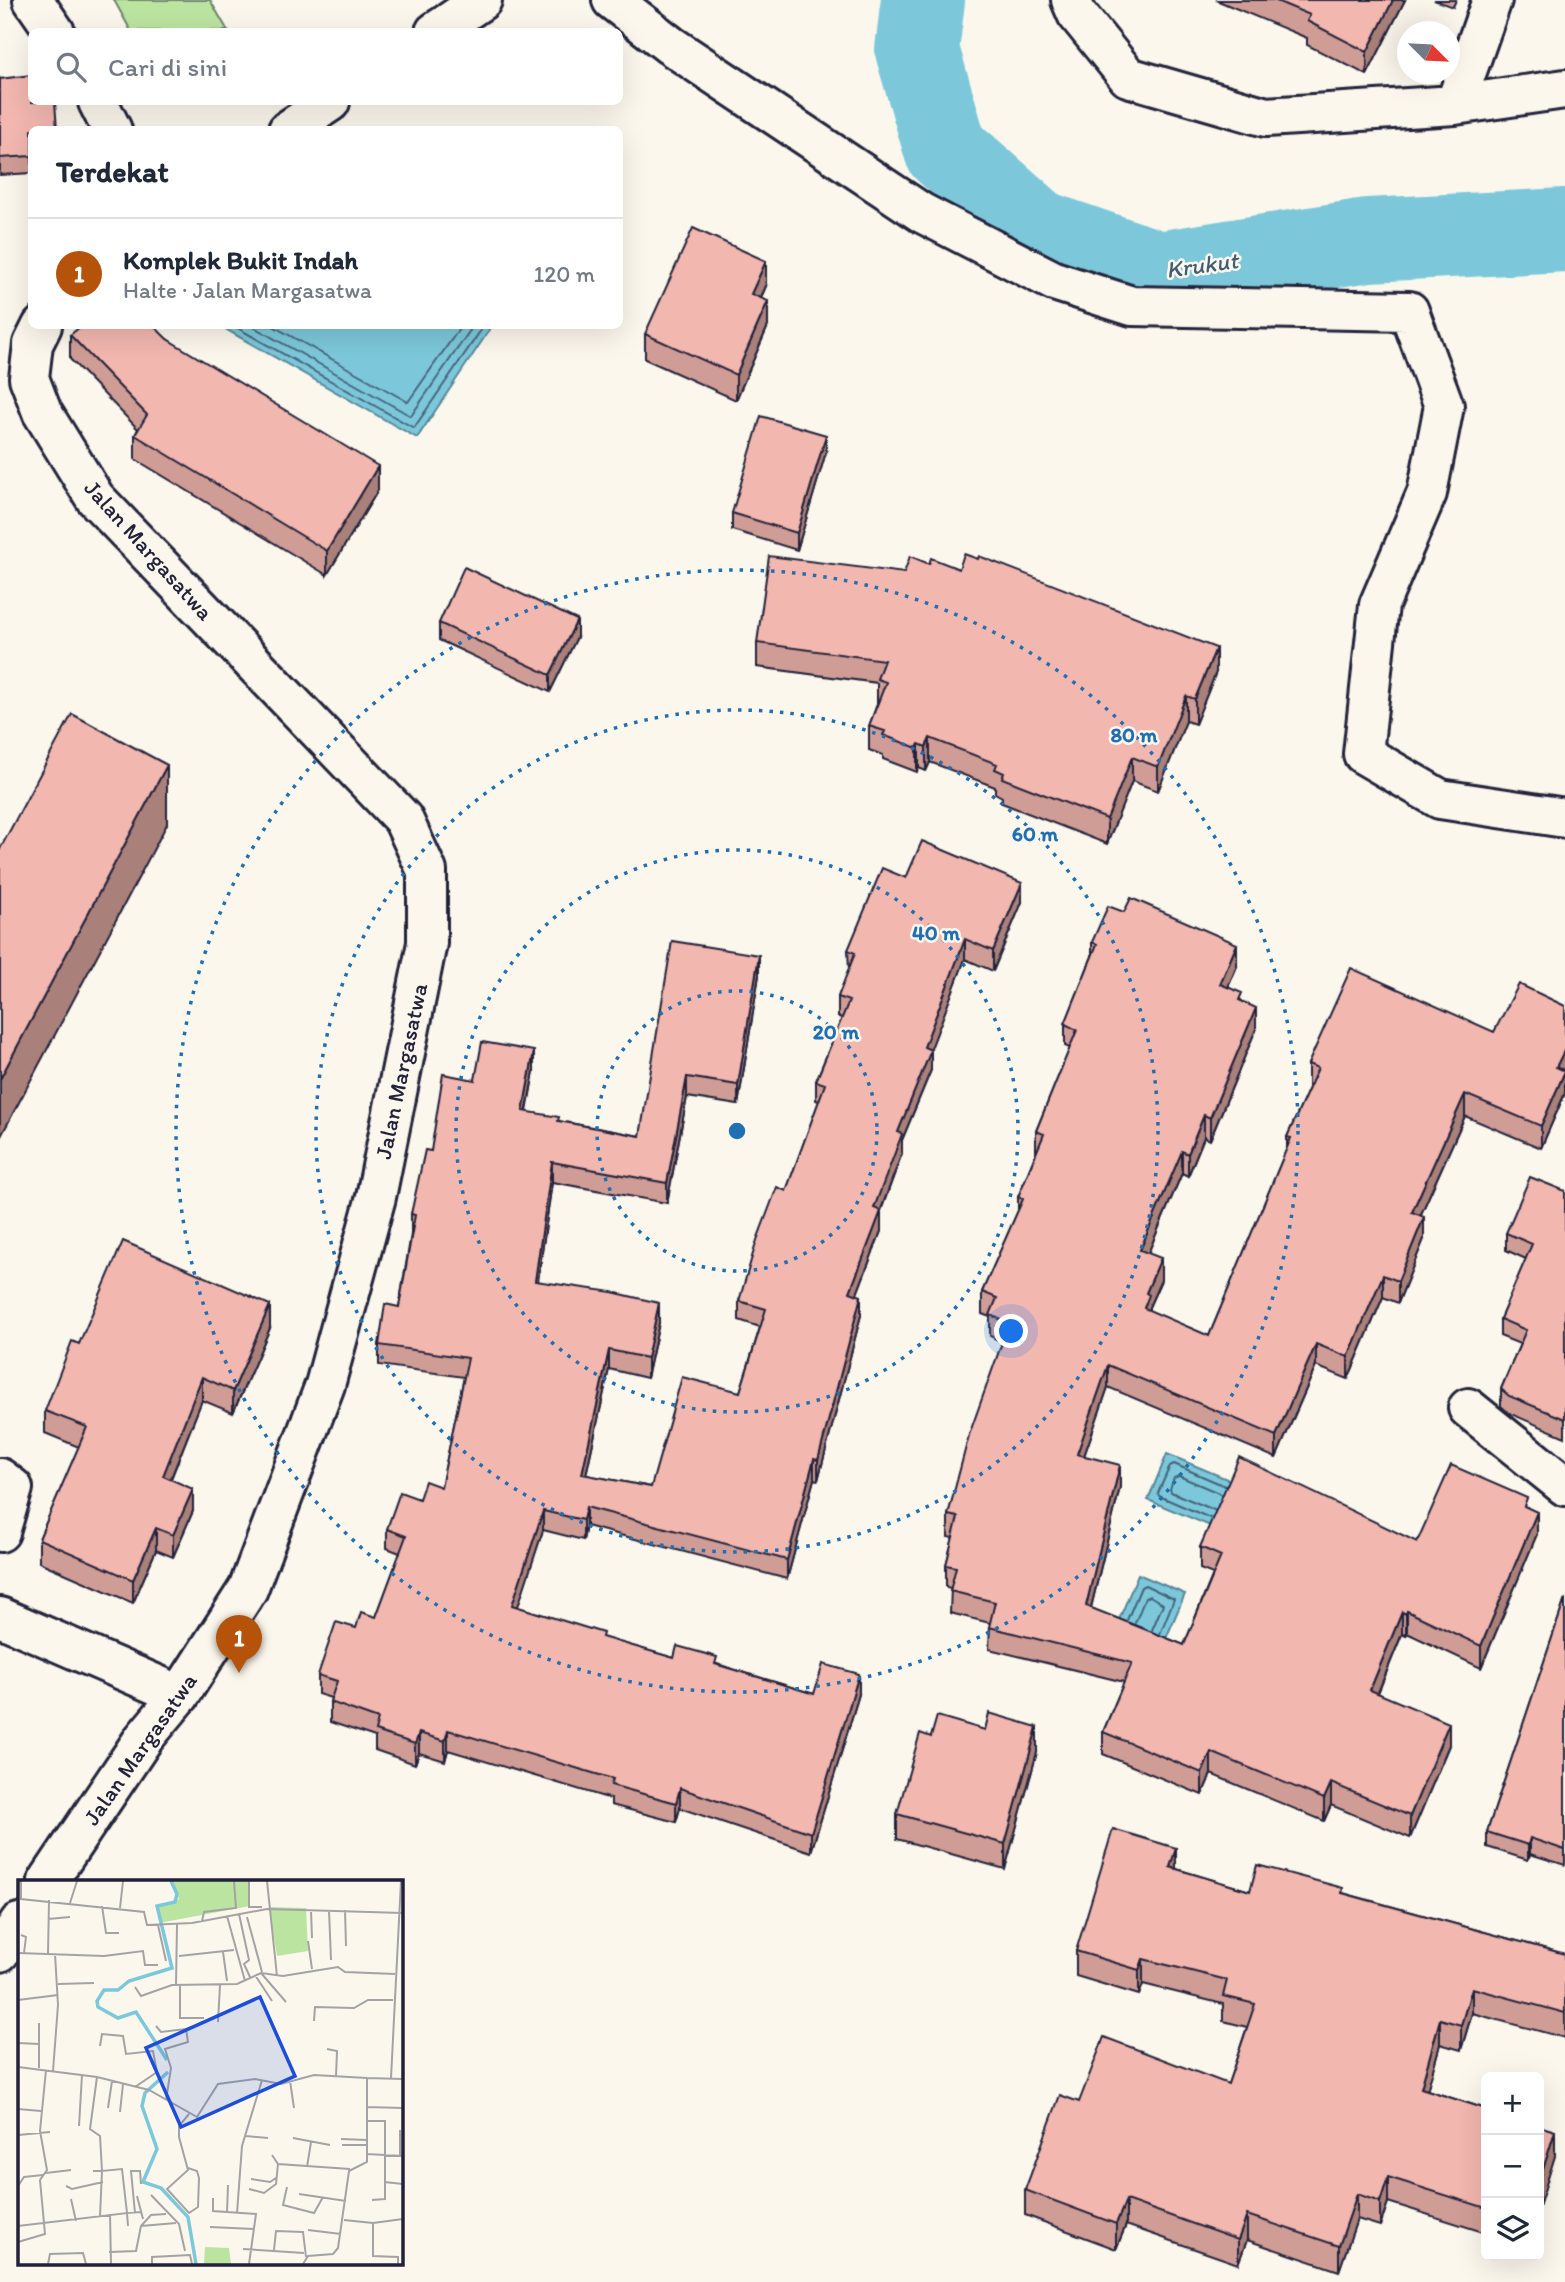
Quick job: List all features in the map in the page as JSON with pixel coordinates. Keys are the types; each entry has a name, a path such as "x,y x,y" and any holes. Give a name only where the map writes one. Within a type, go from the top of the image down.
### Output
{"street":[{"path":"33,0 52,28"},
{"path":"441,28 482,0"},
{"path":"612,0 670,45 922,213 1054,281 1132,306 1409,311 1444,406 1427,493 1379,605 1363,754 1440,799 1565,818"},
{"path":"1071,0 1077,14 1128,77 1266,117 1455,105 1565,89"},
{"path":"1455,105 1492,0"},
{"path":"100,105 110,126"},
{"path":"294,126 326,105"},
{"name":"Jalan Margasatwa","path":"40,329 33,344 30,378 43,412 95,498 403,820 427,871 425,957 376,1197 325,1385 248,1590 180,1695 144,1738 49,1880"},
{"path":"1468,1408 1565,1486"},
{"path":"0,1478 13,1488 0,1532"},
{"path":"0,1617 180,1695"},
{"path":"0,1952 18,1925"}],"green space":[{"path":"114,0 210,0 226,28 129,28"}],"water":[{"path":"225,329 490,329 417,438"},
{"path":"1167,1454 1251,1489 1232,1535 1148,1500"},
{"path":"1138,1574 1185,1594 1144,1690 1098,1670"}],"building":[{"path":"1274,0 1393,0 1367,52 1307,21 1310,15"},
{"path":"28,76 28,105 55,105 57,126 28,126 28,156 0,158 0,79"},
{"path":"693,228 766,261 751,294 768,301 736,375 645,334"},
{"path":"77,329 157,329 167,339 378,466 327,551 135,435 147,415 70,335"},
{"path":"761,416 826,435 797,533 732,513"},
{"path":"964,554 978,559 979,556 1216,648 1195,699 1186,696 1158,767 1132,757 1107,819 1002,778 1004,773 995,769 997,764 930,738 926,747 919,744 917,748 883,735 885,731 869,726 886,682 877,679 884,660 757,643 769,556 904,573 910,556 929,564 931,558 959,569"},
{"path":"464,567 577,620 550,675 439,623"},
{"path":"72,714 167,765 0,1079 0,849"},
{"path":"922,841 1022,883 993,951 965,939 924,1047 931,1050 898,1132 902,1134 874,1208 881,1211 850,1292 861,1296 818,1460 814,1459 787,1560 586,1507 583,1520 543,1511 512,1605 603,1633 602,1637 674,1658 677,1646 717,1657 715,1664 814,1694 823,1664 859,1674 811,1833 680,1788 676,1803 611,1785 613,1779 448,1730 445,1741 419,1733 415,1744 375,1731 378,1719 330,1702 337,1681 318,1675 336,1622 356,1628 361,1612 376,1617 406,1536 387,1529 400,1492 419,1499 425,1481 441,1487 468,1358 379,1345 385,1304 399,1307 415,1215 411,1214 425,1150 431,1151 443,1074 475,1080 482,1042 534,1051 523,1111 559,1117 558,1121 640,1136 672,941 759,955 738,1085 687,1077 667,1183 552,1162 535,1281 612,1292 659,1303 647,1358 609,1350 582,1474 651,1487 682,1377 740,1392 766,1309 739,1301 757,1240 777,1187 786,1191 825,1084 816,1081 849,1001 838,997 855,953 848,950 882,868 906,878"},
{"path":"1131,898 1237,944 1220,984 1242,993 1239,1000 1256,1008 1210,1118 1204,1115 1188,1154 1182,1151 1140,1250 1161,1258 1146,1293 1149,1295 1144,1308 1209,1336 1291,1138 1287,1137 1318,1068 1308,1064 1351,968 1494,1032 1519,984 1565,1006 1565,1049 1556,1067 1565,1071 1541,1126 1465,1094 1412,1212 1424,1217 1398,1281 1383,1275 1348,1357 1316,1344 1276,1436 1108,1365 1077,1454 1120,1465 1086,1606 1184,1645 1221,1556 1200,1547 1239,1457 1417,1542 1451,1465 1527,1498 1524,1506 1537,1512 1481,1646 1407,1611 1406,1614 1402,1612 1370,1690 1449,1723 1410,1816 1331,1783 1324,1799 1211,1752 1202,1773 1103,1732 1132,1663 989,1627 995,1602 950,1591 956,1567 946,1565 958,1517 948,1515 969,1435 1009,1323 990,1315 997,1298 982,1292 1023,1199 1018,1197 1044,1134 1036,1131 1077,1030 1065,1024 1097,944 1092,942 1108,906 1124,912"},
{"path":"1530,1177 1565,1191 1565,1419 1509,1396 1501,1389 1526,1330 1500,1319 1532,1244 1506,1233"},
{"path":"123,1241 270,1305 233,1391 202,1377 163,1476 193,1489 173,1535 156,1528 133,1580 39,1539 87,1427 45,1411 72,1341 79,1344"},
{"path":"1565,1599 1565,1850 1530,1838 1528,1845 1487,1832"},
{"path":"989,1713 1037,1727 1005,1844 897,1814 920,1733 931,1737 937,1716 985,1730"},
{"path":"1113,1829 1176,1848 1170,1867 1250,1891 1257,1865 1343,1888 1342,1893 1565,1954 1565,2013 1472,1988 1461,2025 1440,2019 1421,2088 1481,2107 1481,2206 1388,2177 1380,2202 1357,2194 1339,2246 1247,2215 1238,2240 1126,2200 1116,2224 1025,2190 1060,2095 1079,2102 1104,2037 1228,2084 1255,2004 1223,1996 1227,1980 1143,1959 1139,1970 1076,1951"},
{"path":"1544,2128 1555,2131 1544,2166"}],"waterway":[{"name":"Krukut","path":"923,0 917,50 946,150 1039,232 1159,273 1368,240 1565,230"}],"place":[{"name":"Komplek Bukit Indah","path":"239,1673"}]}
